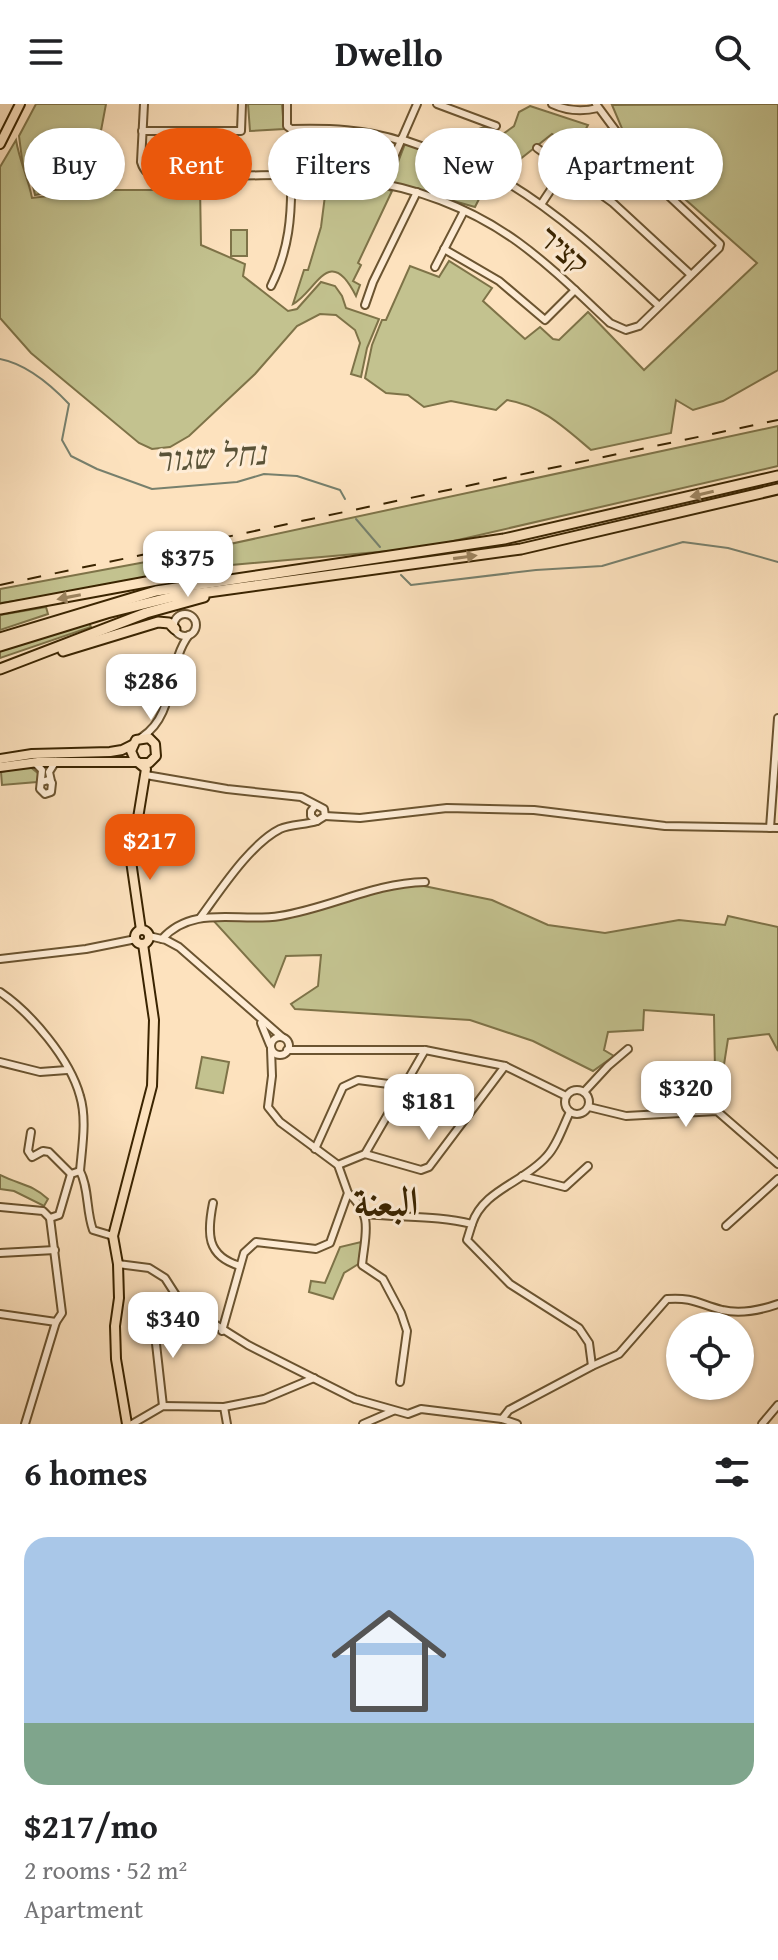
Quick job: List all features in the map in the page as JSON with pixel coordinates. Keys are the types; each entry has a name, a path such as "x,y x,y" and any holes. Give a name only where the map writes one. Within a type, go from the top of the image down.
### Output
{"highway":[{"path":"0,638 156,591 504,539 778,476"},
{"path":"0,646 131,606 248,585 521,549 778,489"},
{"path":"0,609 179,577 226,580"},
{"path":"0,669 146,613 248,585"},
{"path":"40,655 80,647 158,622 169,623 176,631"}],"main road":[{"path":"0,144 20,104"},
{"path":"0,759 32,754 110,752 132,745 142,737 149,738 157,752 148,776 131,861 154,1020 152,1086 113,1236 118,1264 116,1359 130,1424"},
{"path":"132,745 131,754 146,769 148,776"},
{"path":"0,767 56,761 139,763 154,760"}],"street":[{"path":"142,128 144,104"},
{"path":"241,128 242,104"},
{"path":"287,104 287,126 291,129 325,128 362,132 415,145"},
{"path":"399,145 417,104"},
{"path":"437,104 496,126"},
{"path":"552,104 588,111 597,106"},
{"path":"572,110 585,104"},
{"name":"קציר","path":"437,200 464,211 516,241 610,323 622,330 639,326 720,244 653,181 597,106"},
{"path":"522,191 542,203 594,246 658,305"},
{"path":"365,305 415,196"},
{"path":"271,286 290,233 291,200"},
{"path":"609,200 690,274"},
{"path":"435,267 464,211"},
{"path":"444,249 499,281 545,320 575,290"},
{"path":"274,278 283,282"},
{"path":"360,288 370,292"},
{"path":"155,744 157,723 167,700 178,655 196,625 194,618 188,614 176,618 178,655"},
{"path":"176,631 189,635"},
{"path":"200,918 265,840 282,828 317,821 325,816 347,819 424,809 534,810 665,826 774,828 778,718"},
{"path":"142,737 157,723"},
{"path":"34,762 42,770 40,789 47,794 53,790 50,769 56,761"},
{"path":"148,776 301,797 322,807 325,816"},
{"path":"42,782 51,781"},
{"path":"315,806 310,814 317,821"},
{"path":"162,939 169,932 200,918 282,916 386,885 425,882"},
{"path":"0,959 86,949 142,937 162,939 179,947 284,1038 322,1051"},
{"path":"0,992 46,1034 80,1095 83,1121 80,1171 84,1178 88,1216 93,1230 113,1236"},
{"path":"259,1019 277,1054 425,1050 505,1066 566,1096"},
{"path":"284,1038 274,1039 271,1047 272,1076 268,1107 280,1122 338,1165 348,1193 359,1202 366,1214 362,1265 383,1279 407,1331 400,1382"},
{"path":"272,1076 286,1052 284,1038"},
{"path":"584,1092 628,1049"},
{"path":"338,1165 365,1154 425,1050"},
{"path":"0,1074 2,1062 40,1072 67,1070"},
{"path":"365,1154 421,1170 429,1167 505,1066"},
{"path":"315,1149 340,1093 350,1082 358,1080 404,1086"},
{"path":"576,1089 584,1092 589,1098 589,1107 581,1114 570,1112 565,1103 566,1096 576,1089"},
{"path":"589,1107 626,1116 717,1111 778,1164"},
{"path":"570,1112 547,1157 490,1197 476,1212 467,1240 510,1284 579,1328 589,1343 592,1366"},
{"path":"31,1132 28,1151 32,1157 43,1151 49,1152 71,1174"},
{"path":"522,1176 565,1187 588,1166"},
{"path":"71,1174 80,1171"},
{"path":"50,1218 59,1215 71,1174"},
{"path":"726,1226 778,1179"},
{"path":"222,1331 244,1253 256,1242 316,1249 330,1243 348,1193"},
{"path":"213,1203 209,1234 212,1244 225,1260 240,1266"},
{"path":"0,1207 43,1211 50,1218 63,1304 25,1424"},
{"path":"366,1214 399,1218 445,1217 472,1224"},
{"path":"0,1253 55,1250"},
{"path":"118,1264 149,1268 165,1278 181,1303 222,1331 355,1399 408,1414 421,1409 502,1419 517,1424"},
{"path":"502,1419 509,1410 619,1354 667,1299 687,1298 725,1311 761,1310 778,1304"},
{"path":"0,1314 56,1322"},
{"path":"153,1317 163,1406"},
{"path":"130,1424 163,1406 224,1407 264,1399 315,1378"},
{"path":"762,1424 778,1405"},
{"path":"224,1407 227,1424"},
{"path":"363,1424 394,1410"},
{"path":"408,1414 410,1424"}],"shaded area":[{"path":"36,104 106,104 102,128 24,128 24,168 19,136"},
{"path":"248,104 282,104 284,128 252,131"},
{"path":"778,104 778,370 723,401 693,410 676,400 671,433 591,450 552,419 519,403 507,400 496,410 451,401 424,407 408,395 386,393 365,378 372,345 382,320 386,320 410,266 439,277 449,261 492,288 483,301 525,339 540,327 553,339 559,340 588,312 644,370 757,263 686,200 723,200 723,128 622,128 612,105"},
{"path":"530,106 588,125 586,128 538,128 538,145 522,158 522,128 511,128 519,112"},
{"path":"16,140 24,170 24,200 125,200 125,190 141,190 141,200 200,200 201,245 245,264 243,276 288,311 297,309 321,282 335,286 346,308 379,319 367,348 361,377 351,374 360,343 355,330 336,315 320,314 297,326 255,374 189,436 170,447 152,449 139,443 31,353 0,318 0,167"},
{"path":"405,144 415,147 415,190 399,186 399,160"},
{"path":"324,200 388,200 358,263 361,265 353,281 360,285 356,296 346,280 338,273 330,272 293,304 304,270 308,270 321,227"},
{"path":"450,200 478,200 475,207"},
{"path":"231,230 247,230 247,256 231,256"},
{"path":"778,426 778,466 423,548 209,567 73,593 0,603 0,589 151,561"},
{"path":"46,607 48,614 0,630 0,615"},
{"path":"88,621 91,627 0,658 0,650"},
{"path":"29,766 39,774 37,782 2,785 1,772"},
{"path":"419,885 492,900 548,925 605,933 679,920 725,925 728,916 778,927 778,1051 769,1034 728,1039 723,1071 715,1071 714,1015 644,1010 643,1030 608,1032 604,1050 614,1056 593,1071 533,1041 470,1020 295,1009 291,1004 318,986 321,955 286,956 274,987 211,918 289,914 387,887"},
{"path":"202,1057 229,1062 223,1093 196,1088"},
{"path":"0,1175 42,1194 48,1199 44,1206 14,1191 0,1189"},
{"path":"361,1242 360,1263 344,1273 333,1299 309,1292 311,1281 325,1283 340,1247"}],"waterway":[{"name":"נחל שגור","path":"0,359 38,376 69,404 62,440 71,456 97,469 152,489 237,482 264,474 297,476 340,490 345,499"},
{"name":"נחל שגור","path":"356,519 380,547"},
{"name":"נחל שגור","path":"401,575 411,585 536,570 602,566 683,542 728,548 778,562"}],"railway":[{"path":"0,585 778,420"}],"district":[{"name":"البعنة","path":"386,1201"}]}
